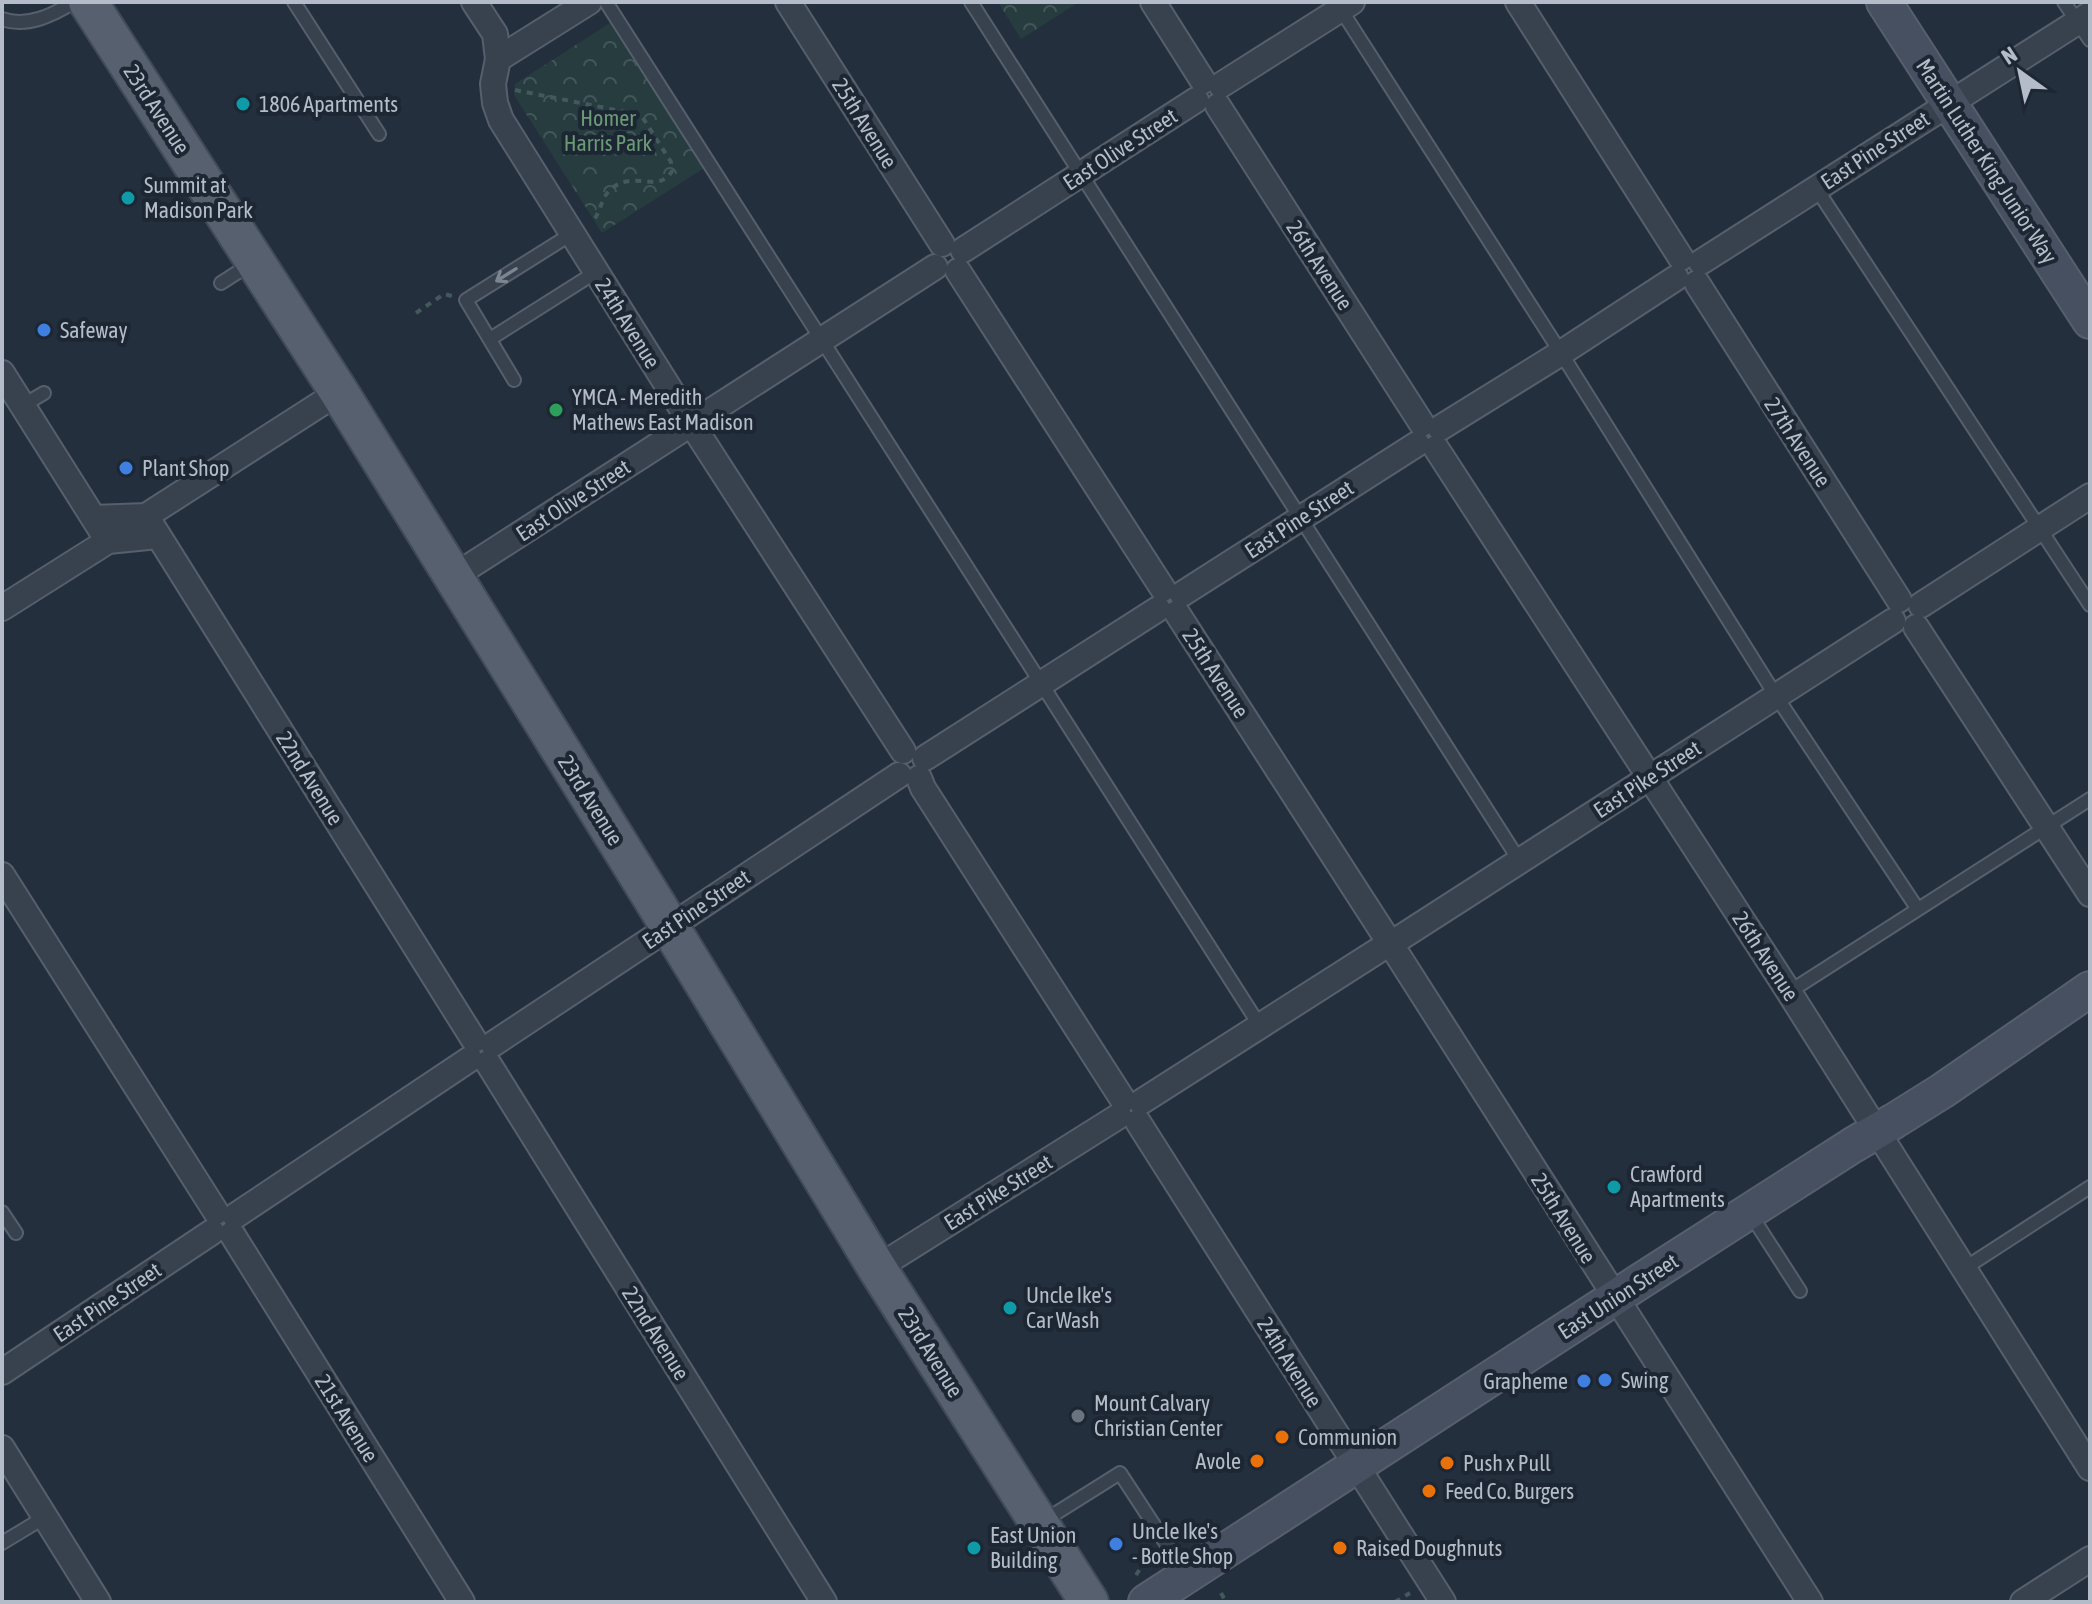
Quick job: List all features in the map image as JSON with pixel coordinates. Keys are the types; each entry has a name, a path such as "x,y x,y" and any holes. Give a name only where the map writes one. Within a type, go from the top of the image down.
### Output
{"main road":[{"name":"23rd Avenue","path":"88,2 339,392 877,1268 1089,1602"},
{"name":"Martin Luther King Junior Way","path":"1884,2 2090,321"},
{"name":"East Union Street","path":"1146,1602 1615,1298 1942,1091 2090,989"}],"street":[{"name":"24th Avenue","path":"474,2 495,34 498,59 493,84 501,120 581,228 596,272 1443,1602"},
{"path":"498,59 589,2"},
{"name":"25th Avenue","path":"788,2 1810,1602"},
{"name":"26th Avenue","path":"1153,2 1789,992 2090,1468"},
{"name":"27th Avenue","path":"1518,2 2090,894"},
{"name":"East Olive Street","path":"453,577 1343,4"},
{"name":"East Pine Street","path":"2,1372 912,766 2080,19"},
{"path":"2,373 108,541"},
{"path":"2,608 108,541 152,526 339,392"},
{"name":"East Pike Street","path":"877,1268 1130,1110 2090,496"},
{"path":"94,518 152,526"},
{"name":"22nd Avenue","path":"152,526 824,1602"},
{"name":"21st Avenue","path":"2,875 462,1602"},
{"path":"2,1448 98,1602"},
{"path":"2023,1602 2090,1559"}],"lane":[{"path":"2,19 28,21 55,15 74,2"},
{"path":"294,2 379,134"},
{"path":"606,2 1260,1026"},
{"path":"971,2 1519,860"},
{"path":"1343,4 1776,696 1917,908"},
{"path":"1816,188 2090,605"},
{"path":"514,380 466,300 581,228"},
{"path":"221,283 255,261"},
{"path":"490,339 596,272"},
{"path":"22,406 44,393"},
{"path":"1789,992 2090,799"},
{"path":"1965,1268 2090,1187"},
{"path":"2,1212 16,1233"},
{"path":"1749,1212 1800,1291"},
{"path":"1039,1524 1120,1473 1187,1576"},
{"path":"2,1543 45,1517"}],"path":[{"path":"515,90 641,115 671,162 672,171 660,182 631,180 612,188 603,197 596,220 581,228"},
{"path":"416,313 444,294 466,300"},
{"path":"1395,1602 1410,1592"},
{"path":"1221,1593 1226,1602"}],"green space":[{"path":"998,2 1079,2 1021,39"},
{"name":"Homer Harris Park","path":"610,23 704,168 602,233 514,95 515,84"}],"place":[{"name":"1806 Apartments","path":"243,104"},
{"name":"Summit at Madison Park","path":"128,198"},
{"name":"Safeway","path":"44,330"},
{"name":"YMCA - Meredith Mathews East Madison","path":"556,410"},
{"name":"Plant Shop","path":"126,468"},
{"name":"Crawford Apartments","path":"1614,1187"},
{"name":"Uncle Ike's Car Wash","path":"1010,1308"},
{"name":"Swing","path":"1605,1380"},
{"name":"Grapheme","path":"1584,1381"},
{"name":"Mount Calvary Christian Center","path":"1078,1416"},
{"name":"Communion","path":"1282,1437"},
{"name":"Avole","path":"1257,1461"},
{"name":"Push x Pull","path":"1447,1463"},
{"name":"Feed Co. Burgers","path":"1429,1491"},
{"name":"Uncle Ike's - Bottle Shop","path":"1116,1544"},
{"name":"East Union Building","path":"974,1548"},
{"name":"Raised Doughnuts","path":"1340,1548"}]}
